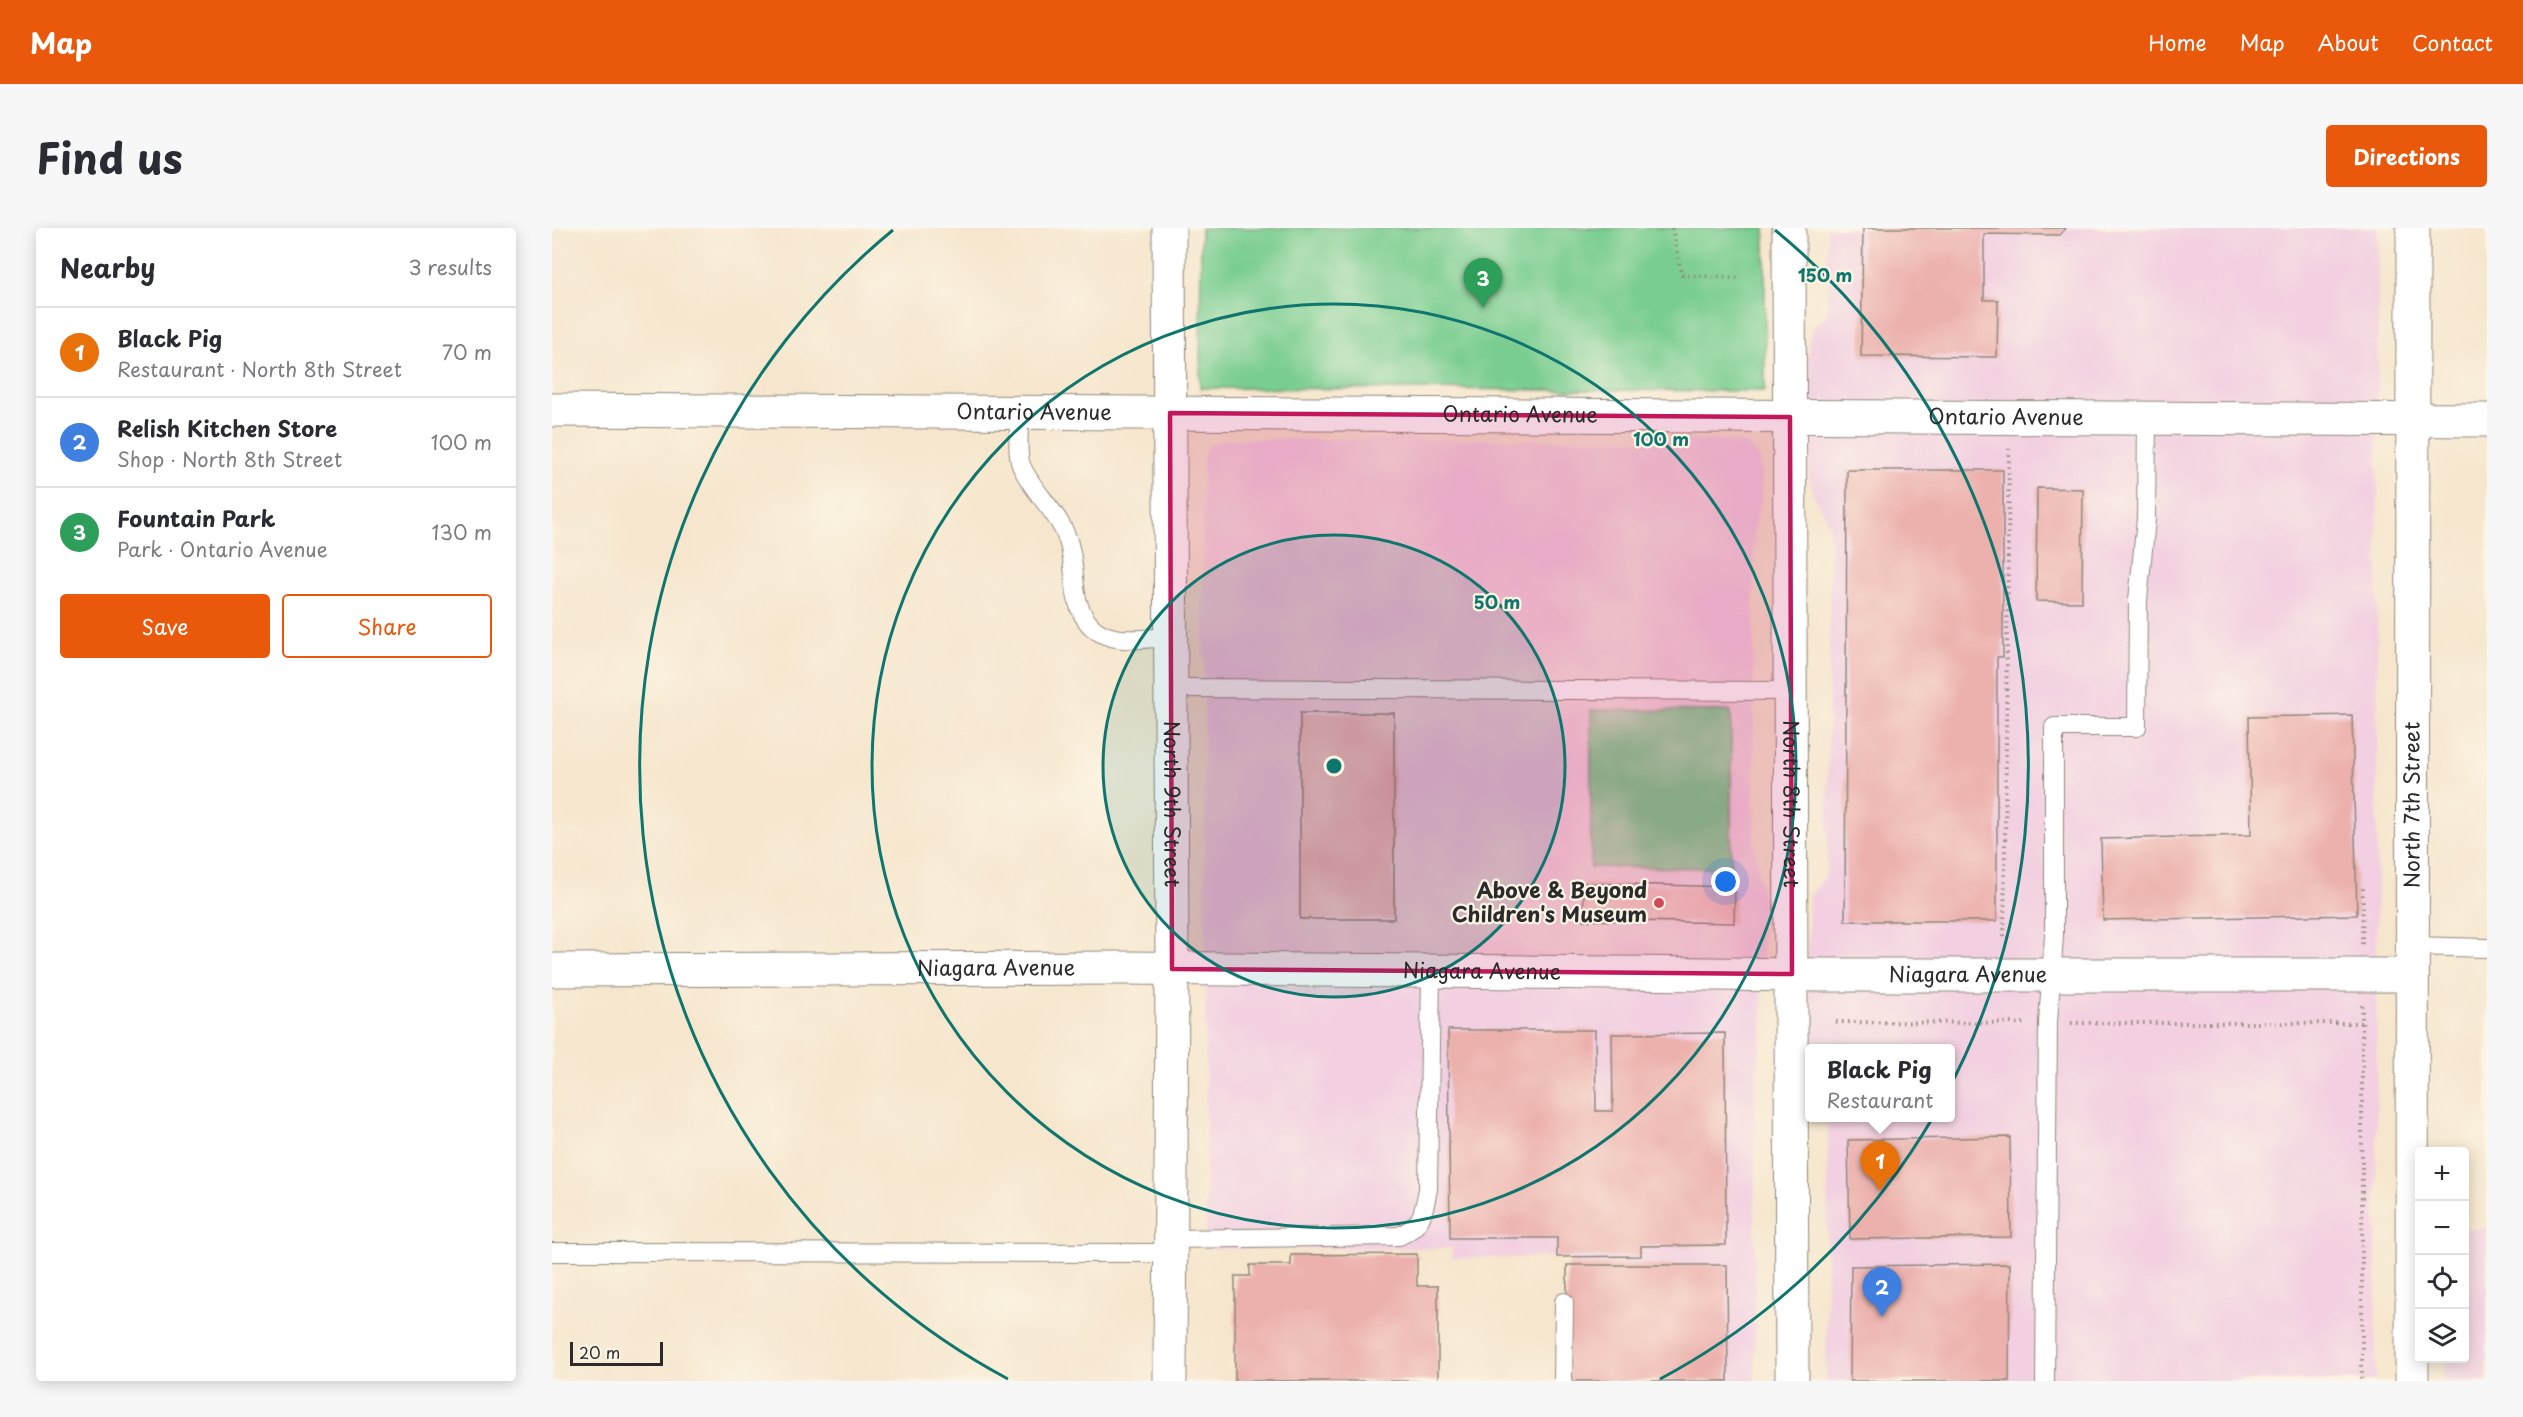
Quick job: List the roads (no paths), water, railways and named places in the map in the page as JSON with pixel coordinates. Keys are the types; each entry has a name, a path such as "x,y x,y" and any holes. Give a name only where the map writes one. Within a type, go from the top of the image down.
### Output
{"street":[{"name":"North 9th Street","path":"1169,228 1172,969 1170,1381"},
{"name":"North 8th Street","path":"1789,228 1792,1381"},
{"name":"North 7th Street","path":"2412,1381 2411,420 2413,228"},
{"name":"Ontario Avenue","path":"552,410 2487,420"},
{"name":"Niagara Avenue","path":"552,970 1172,969 1792,974 2362,975 2412,961"}],"lane":[{"path":"1020,414 1020,462 1045,500 1070,546 1078,606 1082,613 1091,626 1102,634 1123,640 1171,637"},
{"path":"2045,1381 2048,1023 2052,975 2054,727 2137,726 2138,600 2145,519 2147,418"},
{"path":"1171,688 1791,691"},
{"path":"2412,961 2487,948"},
{"path":"552,1252 1170,1246 1399,1236 1415,1229 1422,1216 1428,1189 1431,971"},
{"path":"1563,1302 1563,1381"}],"place":[{"name":"Fountain Park","path":"1483,308"},
{"name":"Above & Beyond Children's Museum","path":"1659,903"},
{"name":"Black Pig","path":"1880,1191"},
{"name":"Relish Kitchen Store","path":"1882,1317"}]}
